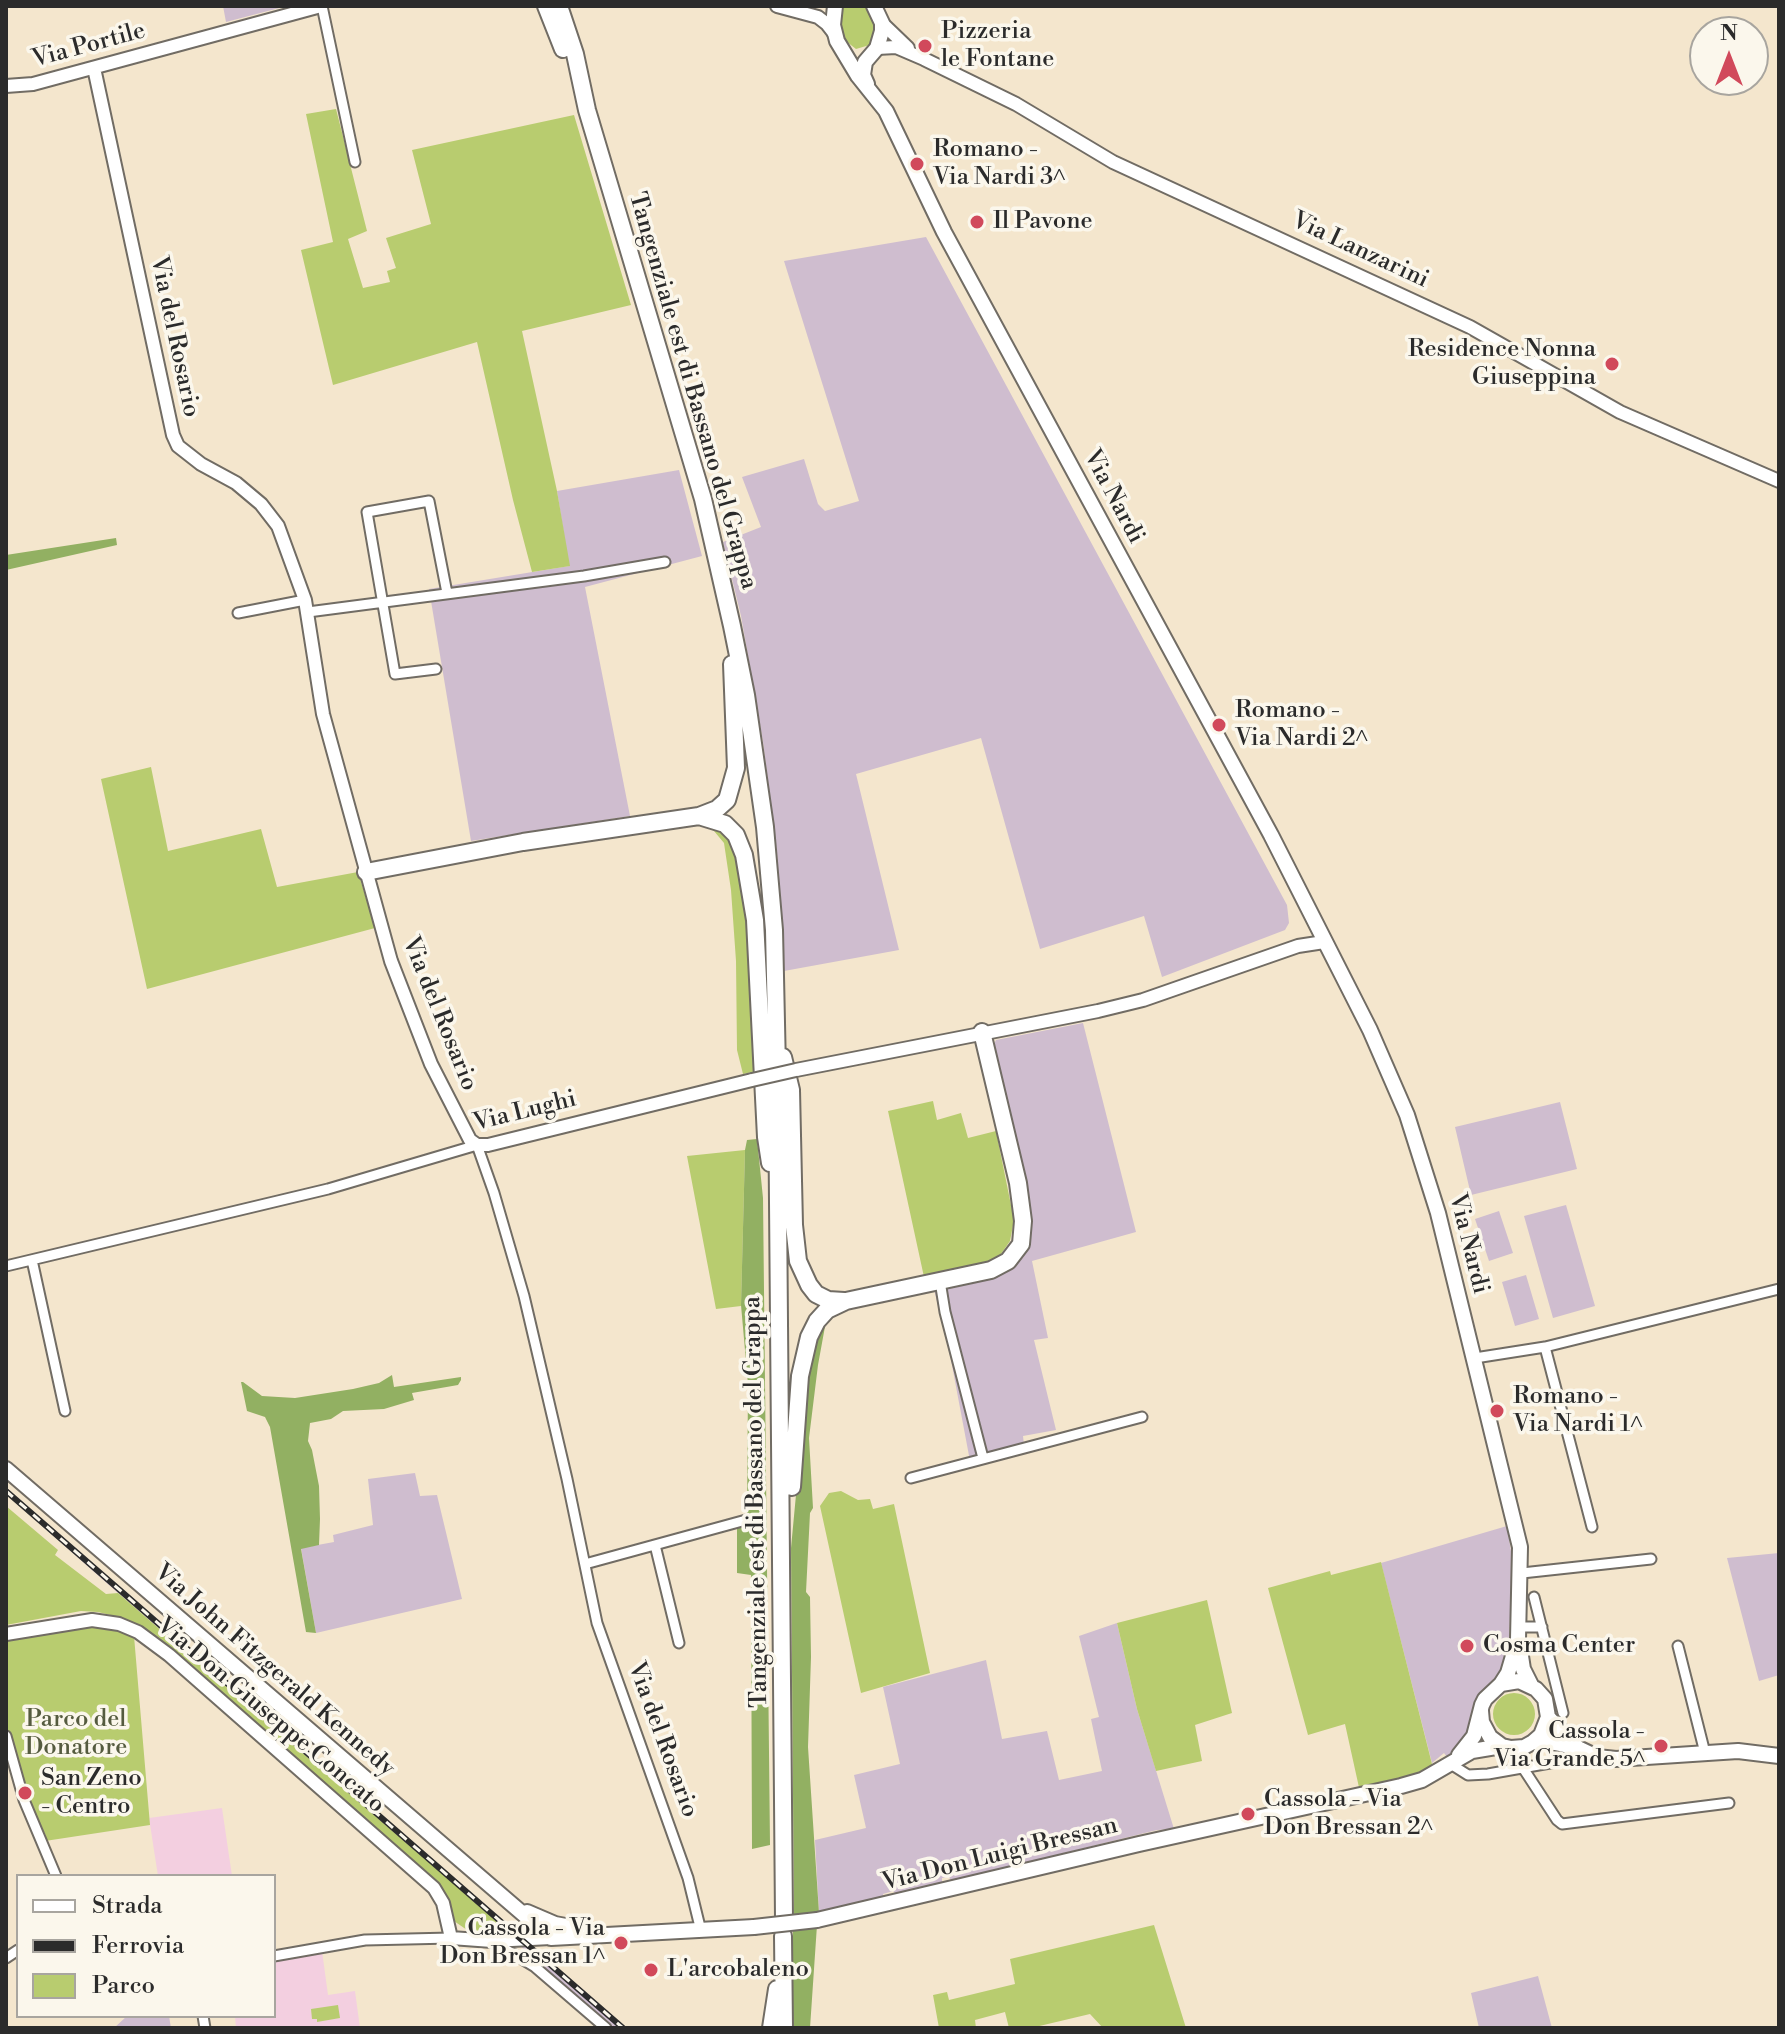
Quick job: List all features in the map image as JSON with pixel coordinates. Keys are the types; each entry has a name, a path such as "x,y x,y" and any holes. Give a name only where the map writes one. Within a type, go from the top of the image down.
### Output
{"highway":[{"name":"Tangenziale est di Bassano del Grappa","path":"546,6 587,110"},
{"name":"Tangenziale est di Bassano del Grappa","path":"559,6 703,499 746,695 765,827 774,930 777,1032 784,2028"},
{"path":"366,872 523,842 699,816 717,809 727,800 736,768 732,626"},
{"path":"699,816 725,824 736,835 744,855 755,920 766,1137 778,1206"},
{"path":"777,1032 791,1090 793,1213 798,1261 816,1294 828,1300 846,1301"},
{"path":"782,1544 792,1506 795,1417 804,1354 817,1321 827,1310 846,1301 991,1270 1008,1261 1021,1244 1023,1221 1018,1183 982,1032"},
{"name":"Tangenziale est di Bassano del Grappa","path":"771,2028 782,1960"}],"main road":[{"path":"833,6 834,33"},
{"path":"868,88 863,75 865,62 881,40 882,23 874,6"},
{"name":"Via Nardi","path":"834,33 850,63 886,111 944,232 1230,758 1370,1030 1407,1115 1424,1162 1520,1543 1522,1573 1518,1633 1508,1673 1501,1684"},
{"path":"845,50 855,55 875,50"},
{"name":"Via John Fitzgerald Kennedy","path":"6,1469 514,1906 553,1933"},
{"name":"Via Nardi","path":"1518,1633 1523,1669 1531,1685"},
{"path":"1533,1742 1546,1727 1545,1699 1531,1685 1519,1681 1501,1684 1485,1699 1481,1711 1485,1730 1502,1746 1518,1748 1533,1742 1555,1743 1578,1748 1597,1757 1616,1759 1738,1751 1779,1756"},
{"name":"Via Don Luigi Bressan","path":"1449,1763 1474,1736 1481,1711"},
{"path":"1548,1717 1578,1748"},
{"name":"Via Don Luigi Bressan","path":"553,1933 701,1931 817,1920 1153,1840 1372,1794 1422,1780 1472,1751 1502,1746"}],"street":[{"name":"Via Portile","path":"6,86 33,84 322,6"},
{"path":"322,6 355,162"},
{"path":"777,6 800,10 823,10 833,6"},
{"path":"800,10 818,17 834,33"},
{"name":"Via Lanzarini","path":"882,23 924,59"},
{"name":"Via Lanzarini","path":"875,50 896,47 924,59 1016,104 1113,162 1470,327 1620,412 1779,481"},
{"name":"Via del Rosario","path":"94,68 173,435 178,446 201,464 236,483 261,504 278,526 306,606 323,714 391,961 431,1064 470,1140 477,1145 494,1193 524,1296 597,1623 688,1878 701,1931"},
{"path":"436,669 395,674 367,512 429,501 447,593"},
{"path":"238,613 383,601 584,576 665,562"},
{"name":"Via Lughi","path":"6,1266 328,1189 477,1145 495,1144 752,1080 1143,1000 1321,936"},
{"path":"32,1260 65,1411"},
{"path":"940,1281 945,1312 983,1458"},
{"path":"1475,1358 1545,1347 1779,1289"},
{"path":"1545,1347 1592,1527"},
{"path":"911,1478 1142,1417"},
{"path":"585,1564 746,1520"},
{"name":"Via del Rosario","path":"655,1545 679,1643"},
{"path":"1522,1573 1651,1559"},
{"path":"1534,1597 1563,1713"},
{"name":"Via Don Giuseppe Concato","path":"6,1634 92,1620 119,1624 146,1637 370,1829 434,1888 443,1903 451,1938"},
{"path":"1518,1633 1542,1627"},
{"path":"1678,1646 1705,1753"},
{"path":"6,1736 24,1800 55,1874"},
{"path":"1449,1763 1468,1775 1567,1760"},
{"path":"1523,1768 1562,1824 1729,1803"},
{"path":"276,1956 387,1938 492,1941 553,1933"},
{"path":"492,1941 535,1967 606,2028"}],"shaded area":[{"path":"223,6 287,6 226,22"},
{"path":"926,237 1287,905 1289,923 1285,930 1162,977 1144,916 1040,949 981,738 856,774 899,950 784,971 777,853 763,742 741,616 723,542 761,527 742,477 804,459 818,504 825,511 859,501 784,261"},
{"path":"679,470 702,556 585,587 630,816 471,841 429,589 569,566 557,491"},
{"path":"1083,1023 1136,1232 1032,1261 1048,1338 1034,1340 1056,1430 1023,1436 1024,1445 970,1461 933,1285 975,1277 1021,1245 991,1050 996,1040"},
{"path":"1560,1102 1577,1169 1471,1195 1455,1127"},
{"path":"1566,1205 1595,1306 1553,1318 1524,1216"},
{"path":"1499,1211 1513,1253 1489,1261 1475,1219"},
{"path":"1526,1275 1539,1319 1515,1326 1502,1282"},
{"path":"415,1473 420,1496 437,1495 462,1599 316,1633 301,1548 334,1542 333,1535 373,1525 368,1479"},
{"path":"6,1488 517,1933 510,1933 118,1593 6,1494"},
{"path":"1507,1526 1513,1564 1508,1653 1501,1672 1473,1705 1471,1725 1458,1748 1447,1757 1444,1753 1432,1763 1381,1563"},
{"path":"1779,1553 1779,1675 1759,1681 1727,1558"},
{"path":"1117,1623 1137,1709 1174,1829 1157,1830 951,1881 949,1877 942,1878 942,1883 897,1895 893,1891 883,1894 884,1899 819,1913 815,1840 866,1828 854,1775 900,1764 883,1687 986,1660 1002,1739 1047,1731 1059,1780 1102,1771 1091,1719 1099,1717 1079,1636"},
{"path":"222,1808 232,1874 158,1874 149,1818"},
{"path":"518,1944 529,1944 626,2028 611,2028"},
{"path":"322,1951 328,1995 355,1991 360,2028 236,2028 235,2018 276,2018 276,1960"},
{"path":"1538,1976 1552,2028 1479,2028 1471,1993"},
{"path":"125,2018 169,2018 171,2028 114,2028"}],"green space":[{"path":"842,6 866,6 870,10 876,24 873,44 856,49 842,38 839,31"},
{"path":"336,109 367,231 348,239 363,288 390,282 387,271 396,268 386,238 431,224 412,150 574,115 631,305 522,331 570,566 532,572 477,342 333,385 301,250 333,242 306,114"},
{"path":"116,538 117,545 6,570 6,555"},
{"path":"151,767 168,851 261,829 277,887 358,872 375,928 147,989 101,779"},
{"path":"703,824 721,824 735,845 749,917 756,1071 743,1074 737,1050 736,961 724,843"},
{"path":"933,1101 937,1120 961,1113 968,1138 996,1131 1014,1220 1010,1241 1001,1254 985,1263 924,1277 888,1111"},
{"path":"757,1139 763,1198 770,1845 752,1849 751,1575 737,1573 737,1522 747,1519 748,1384 741,1305 745,1150 747,1140"},
{"path":"745,1150 741,1306 716,1309 687,1156"},
{"path":"826,1321 809,1438 813,1508 810,1513 806,1592 810,1597 811,1657 808,1747 819,1913 794,1916 791,1548 811,1335"},
{"path":"392,1375 394,1387 461,1377 461,1380 458,1385 412,1393 414,1400 384,1409 343,1411 331,1419 310,1423 308,1441 319,1486 320,1519 319,1545 301,1549 316,1633 306,1632 270,1427 265,1417 247,1411 241,1382 262,1396 295,1398 379,1383"},
{"path":"841,1491 858,1500 870,1499 873,1509 894,1504 930,1673 861,1693 820,1506 829,1493"},
{"path":"6,1506 58,1550 55,1555 106,1594 118,1593 510,1933 467,1930 454,1921 450,1908 197,1673 144,1629 123,1618 81,1611 6,1625"},
{"path":"1381,1562 1433,1768 1418,1777 1360,1792 1345,1724 1308,1735 1268,1588 1330,1571 1331,1575"},
{"path":"1207,1600 1232,1713 1195,1725 1202,1761 1156,1771 1137,1709 1117,1623"},
{"name":"Parco del Donatore","path":"99,1624 134,1636 150,1825 45,1841 46,1836 39,1828 19,1777 6,1725 6,1638"},
{"path":"1514,1693 1529,1699 1535,1714 1529,1729 1514,1735 1499,1729 1493,1714 1499,1699"},
{"path":"817,1925 810,2028 789,2028 793,1931"},
{"path":"1154,1925 1186,2028 1103,2028 1090,2014 1031,2028 1009,2028 1005,2012 975,2020 976,2028 939,2028 933,1995 947,1992 949,2000 1015,1984 1010,1959"},
{"path":"338,2005 340,2018 317,2022 317,2019 312,2019 311,2009"}],"railway":[{"path":"6,1491 623,2028"}],"place":[{"name":"Pizzeria le Fontane","path":"925,46"},
{"name":"Romano - Via Nardi 3^","path":"917,164"},
{"name":"Il Pavone","path":"977,222"},
{"name":"Residence Nonna Giuseppina","path":"1612,364"},
{"name":"Romano - Via Nardi 2^","path":"1219,725"},
{"name":"Romano - Via Nardi 1^","path":"1497,1411"},
{"name":"Cosma Center","path":"1467,1646"},
{"name":"Cassola - Via Grande 5^","path":"1661,1746"},
{"name":"San Zeno - Centro","path":"25,1793"},
{"name":"Cassola - Via Don Bressan 2^","path":"1248,1814"},
{"name":"Cassola - Via Don Bressan 1^","path":"621,1943"},
{"name":"L'arcobaleno","path":"651,1970"}]}
